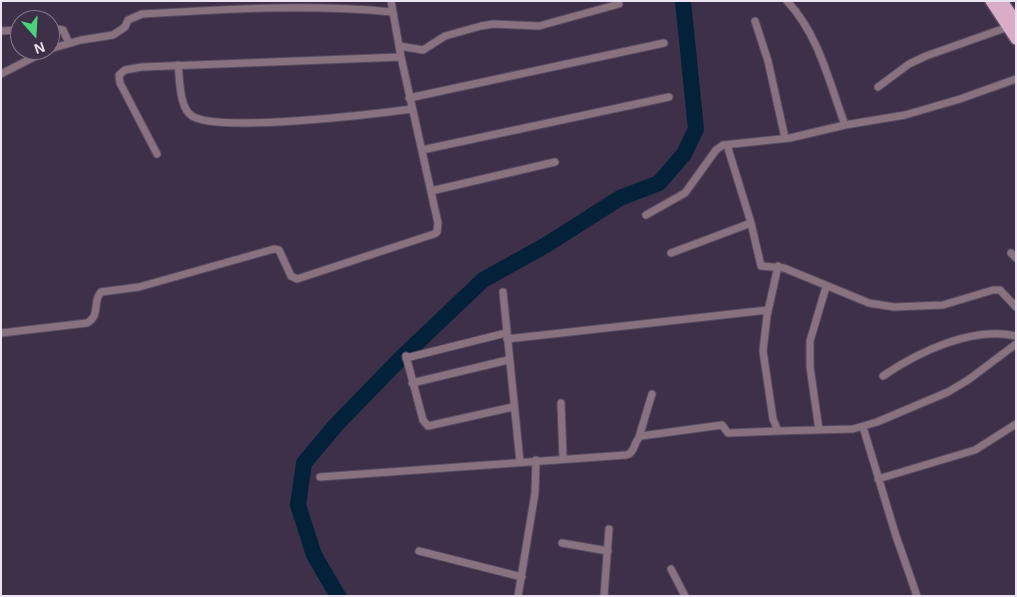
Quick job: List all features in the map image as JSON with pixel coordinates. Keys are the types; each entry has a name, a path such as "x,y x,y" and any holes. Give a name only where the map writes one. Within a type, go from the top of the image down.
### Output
{"main road":[{"path":"991,1 1012,24"},
{"path":"1006,2 1016,39"}],"street":[{"path":"787,1 810,32 845,125"},
{"path":"399,46 423,50 445,36 481,26 539,26 619,4"},
{"path":"1,333 87,323 96,314 97,296 101,292 146,285 274,249 279,250 291,276 297,279 437,232 438,223 409,98 392,6 351,8 299,7 142,14 128,20 124,27 113,35 60,47"},
{"path":"755,21 768,61 785,138"},
{"path":"878,87 909,64 926,56 1012,24"},
{"path":"60,30 63,30 69,44"},
{"path":"409,98 664,43"},
{"path":"157,154 120,83 119,75 130,68 401,57"},
{"path":"1,74 29,60"},
{"path":"178,65 185,106 191,116 202,120 226,122 324,119 412,109"},
{"path":"646,214 685,193 716,150 727,145 817,133 845,125 914,113 1016,79"},
{"path":"422,150 669,97"},
{"path":"727,145 751,223 759,265 778,266 869,304 894,307 943,304 993,290 1000,290 1016,307"},
{"path":"431,192 555,162"},
{"path":"671,253 751,223"},
{"path":"778,266 768,310 763,351 774,419 778,431"},
{"path":"819,430 810,367 810,342 826,287"},
{"path":"503,292 508,360 520,462"},
{"path":"513,407 428,426 423,420 406,357 506,336 768,310"},
{"path":"883,376 913,356 929,349 986,334 1016,336"},
{"path":"639,437 722,424 728,433 863,427 948,392 968,380 1016,344"},
{"path":"412,383 508,360"},
{"path":"320,477 563,458 629,455 639,437 652,394"},
{"path":"561,403 563,458"},
{"path":"878,479 975,450 1016,424"},
{"path":"863,427 878,479 917,596"},
{"path":"518,596 535,493 536,460"},
{"path":"604,596 609,529"},
{"path":"562,544 608,551"},
{"path":"419,551 522,577"},
{"path":"671,569 685,596"}],"waterway":[{"path":"338,596 314,555 298,505 304,463 336,425 400,359 483,280 546,245 620,198 659,183 684,154 696,129 683,1"}]}
